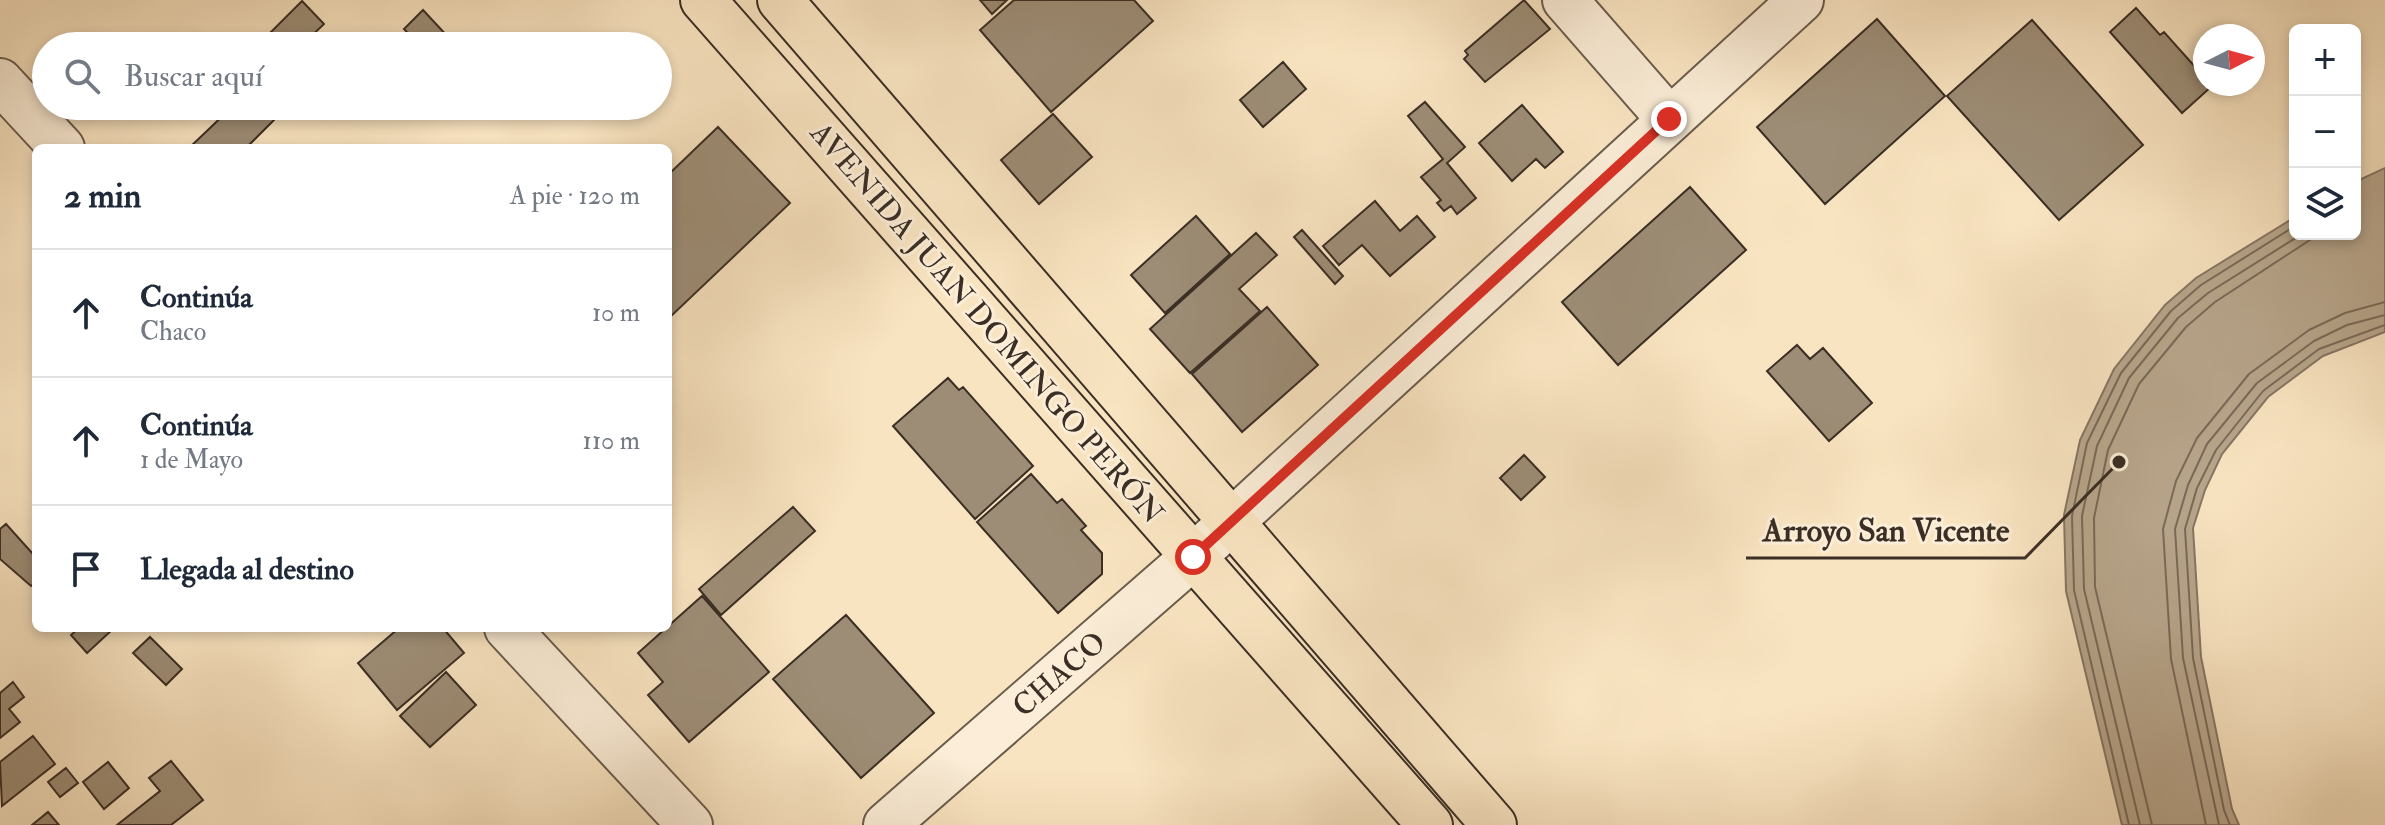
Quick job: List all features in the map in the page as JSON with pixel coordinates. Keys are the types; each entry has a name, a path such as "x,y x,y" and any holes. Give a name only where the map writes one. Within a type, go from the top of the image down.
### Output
{"main road":[{"name":"AVENIDA JUAN DOMINGO PERÓN","path":"703,0 1430,825"},
{"name":"AVENIDA JUAN DOMINGO PERÓN","path":"780,0 1494,825"}],"street":[{"path":"1565,0 1669,119"},
{"name":"CHACO","path":"886,825 1193,557 1801,0"},
{"path":"0,81 32,116"},
{"path":"36,120 58,144"},
{"path":"511,632 690,825"}],"water":[{"path":"2385,168 2385,332 2323,356 2268,397 2222,454 2205,490 2193,528 2201,657 2232,809 2239,825 2122,825 2066,591 2064,515 2080,440 2114,369 2165,305 2196,278 2289,221 2289,240 2361,240 2361,179"}],"building":[{"path":"980,0 1007,0 992,14"},
{"path":"1014,0 1134,0 1153,21 1051,112 980,30"},
{"path":"1524,0 1550,29 1485,82 1464,59 1468,55 1465,51"},
{"path":"302,1 324,24 316,32 271,32"},
{"path":"2136,8 2160,35 2164,32 2193,65 2193,96 2201,96 2182,113 2110,32"},
{"path":"423,10 443,32 407,32 404,29"},
{"path":"1877,19 1945,96 1825,204 1757,127"},
{"path":"2032,20 2143,145 2059,220 1947,96"},
{"path":"1283,62 1306,89 1263,127 1240,100"},
{"path":"1425,102 1465,147 1447,163 1476,198 1457,214 1451,206 1444,211 1437,203 1441,200 1421,177 1443,159 1408,116"},
{"path":"1522,105 1563,152 1545,168 1536,159 1512,181 1479,143"},
{"path":"1053,114 1092,157 1039,204 1001,160"},
{"path":"218,120 274,120 250,144 193,144"},
{"path":"718,127 790,203 672,315 672,171"},
{"path":"1690,187 1746,250 1618,365 1562,302"},
{"path":"1375,201 1400,231 1417,216 1435,237 1390,276 1362,245 1339,265 1323,246"},
{"path":"1196,216 1230,254 1165,313 1131,275"},
{"path":"1302,230 1343,276 1335,284 1294,237"},
{"path":"1256,233 1277,255 1239,289 1260,311 1190,373 1150,329"},
{"path":"1267,307 1318,365 1242,432 1192,374"},
{"path":"1797,345 1810,359 1823,348 1872,403 1829,441 1767,371"},
{"path":"948,378 959,390 963,387 1033,466 975,519 893,426"},
{"path":"1524,455 1545,477 1521,500 1500,478"},
{"path":"1031,474 1057,503 1062,499 1086,526 1081,530 1102,553 1102,574 1058,613 977,522"},
{"path":"793,507 815,531 721,615 699,589"},
{"path":"6,524 32,553 31,586 0,559 0,529"},
{"path":"702,596 769,672 689,742 648,695 663,682 638,653 662,632 672,632 672,623"},
{"path":"846,615 934,713 861,778 773,679"},
{"path":"74,632 110,632 87,653 71,635"},
{"path":"394,632 446,632 464,653 397,710 358,663"},
{"path":"150,637 182,669 166,685 133,653"},
{"path":"446,672 476,705 430,747 400,716"},
{"path":"13,682 24,697 9,709 20,722 0,738 0,693"},
{"path":"33,736 55,764 2,806 0,762"},
{"path":"171,761 203,800 171,825 117,825 160,791 149,778"},
{"path":"108,762 129,788 104,809 83,782"},
{"path":"66,768 78,783 60,797 48,782"},
{"path":"48,812 59,825 32,825"}],"place":[{"name":"Arroyo San Vicente","path":"2119,462"}],"route":[{"path":"1193,557 1669,119"}]}
